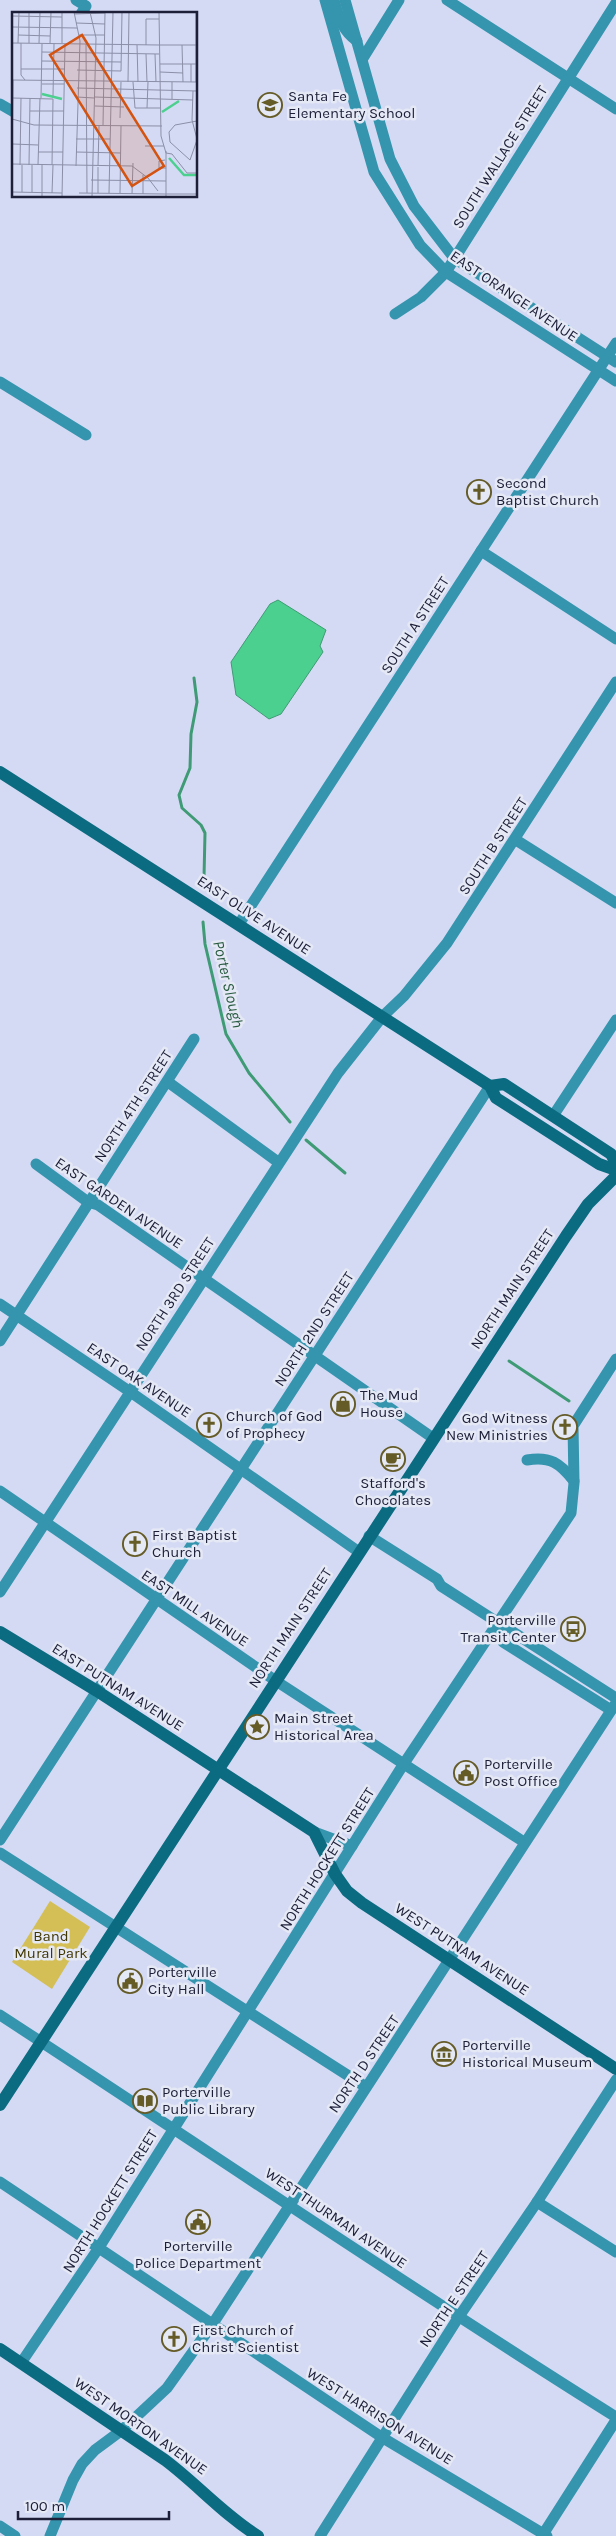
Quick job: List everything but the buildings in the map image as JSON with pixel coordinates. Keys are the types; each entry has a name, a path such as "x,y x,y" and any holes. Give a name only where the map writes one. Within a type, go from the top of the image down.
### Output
{"main road":[{"name":"EAST OLIVE AVENUE","path":"0,772 490,1086 496,1098 599,1164 616,1170"},
{"name":"EAST OLIVE AVENUE","path":"490,1086 504,1084 611,1154 616,1163"},
{"name":"NORTH MAIN STREET","path":"0,2105 369,1536 582,1212 616,1176"},
{"name":"EAST PUTNAM AVENUE","path":"0,1632 218,1769"},
{"path":"218,1769 314,1832"},
{"name":"WEST PUTNAM AVENUE","path":"314,1832 335,1874 347,1892 362,1904 616,2070"},
{"name":"WEST MORTON AVENUE","path":"0,2349 122,2430 180,2472 233,2518 258,2536"}],"street":[{"name":"EAST ORANGE AVENUE","path":"325,0 374,172 420,245 446,272 616,381"},
{"path":"334,0 341,24 346,33 358,41"},
{"name":"EAST ORANGE AVENUE","path":"345,0 363,58 390,159 414,206 454,258 612,359"},
{"path":"363,58 399,0"},
{"path":"447,0 616,109"},
{"name":"SOUTH WALLACE STREET","path":"395,314 420,298 446,272 616,3"},
{"path":"0,104 12,111"},
{"name":"SOUTH A STREET","path":"239,924 598,370 612,359 616,343"},
{"path":"0,382 86,435"},
{"path":"481,552 616,638"},
{"name":"SOUTH B STREET","path":"382,1017 404,996 447,943 516,840 616,682"},
{"path":"516,840 616,903"},
{"name":"NORTH 3RD STREET","path":"0,1592 278,1162 338,1073 382,1017"},
{"path":"553,1116 616,1020"},
{"name":"NORTH 4TH STREET","path":"0,1341 194,1039"},
{"path":"168,1082 278,1162"},
{"name":"NORTH 2ND STREET","path":"0,1840 490,1086"},
{"name":"EAST GARDEN AVENUE","path":"36,1164 88,1202 98,1205 433,1438"},
{"name":"EAST OAK AVENUE","path":"0,1304 129,1391 359,1552"},
{"name":"NORTH HOCKETT STREET","path":"21,2363 98,2249 404,1765 571,1513 574,1481 573,1426 616,1359"},
{"path":"527,1460 540,1458 555,1461 574,1481"},
{"name":"EAST MILL AVENUE","path":"0,1492 276,1681 524,1842"},
{"path":"369,1536 438,1579 441,1586 498,1624 616,1698"},
{"path":"498,1624 503,1642 614,1707"},
{"name":"NORTH D STREET","path":"50,2536 73,2480 82,2464 95,2450 122,2430 167,2388 212,2325 289,2204 451,1961 524,1842 614,1707"},
{"path":"314,1832 352,1846"},
{"path":"0,1853 366,2087"},
{"name":"WEST THURMAN AVENUE","path":"0,2015 173,2130 289,2204 458,2318 616,2418"},
{"name":"NORTH E STREET","path":"320,2536 458,2318 537,2202 616,2080"},
{"name":"WEST HARRISON AVENUE","path":"0,2182 383,2438 544,2535"},
{"path":"537,2202 616,2252"},
{"path":"544,2535 616,2418"},
{"path":"0,2526 15,2536"}],"green space":[{"name":"Band Mural Park","path":"50,1901 90,1927 52,1989 12,1962"}],"shaded area":[{"path":"278,600 326,630 320,646 323,652 281,714 269,719 236,695 231,662 270,604"}],"waterway":[{"name":"Porter Slough","path":"194,678 197,702 191,734 190,768 179,795 182,808 201,825 205,833 204,877"},
{"name":"Porter Slough","path":"203,922 205,944 226,1034 249,1073 290,1122"},
{"name":"Porter Slough","path":"306,1140 345,1173"},
{"name":"Porter Slough","path":"509,1361 569,1401"}],"place":[{"name":"Santa Fe Elementary School","path":"270,105"},
{"name":"Second Baptist Church","path":"479,492"},
{"name":"The Mud House","path":"343,1404"},
{"name":"Church of God of Prophecy","path":"209,1425"},
{"name":"God Witness New Ministries","path":"565,1427"},
{"name":"Stafford's Chocolates","path":"393,1459"},
{"name":"First Baptist Church","path":"135,1544"},
{"name":"Porterville Transit Center","path":"573,1629"},
{"name":"Main Street Historical Area","path":"257,1727"},
{"name":"Porterville Post Office","path":"466,1773"},
{"name":"Porterville City Hall","path":"130,1981"},
{"name":"Porterville Historical Museum","path":"444,2054"},
{"name":"Porterville Public Library","path":"145,2101"},
{"name":"Porterville Police Department","path":"198,2222"},
{"name":"First Church of Christ Scientist","path":"174,2339"}]}
